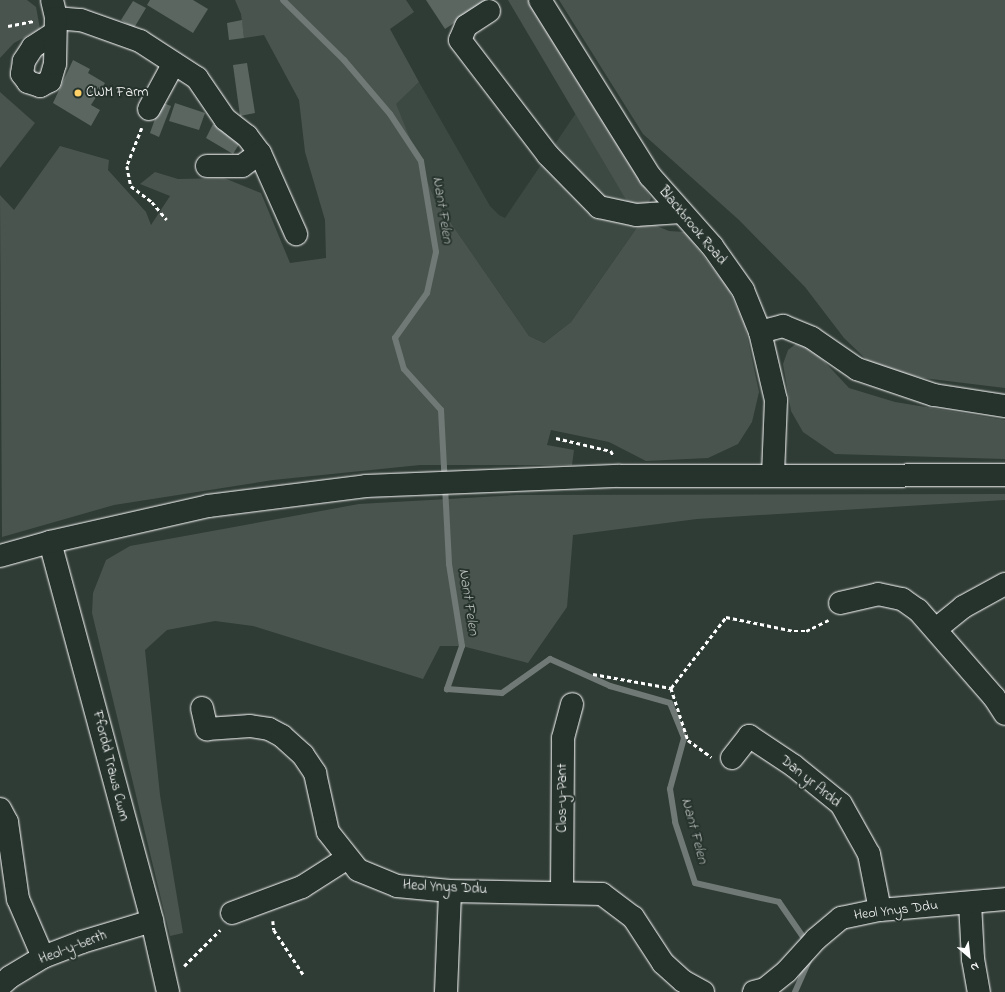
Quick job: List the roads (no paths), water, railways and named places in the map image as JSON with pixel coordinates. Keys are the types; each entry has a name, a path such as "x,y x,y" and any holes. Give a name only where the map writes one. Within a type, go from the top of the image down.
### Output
{"street":[{"name":"Blackbrook Road","path":"540,0 650,176 712,246 743,290 760,332 776,400 773,475"},
{"path":"489,11 466,26 460,40 548,155 599,207 636,215 681,212"},
{"path":"54,17 81,20 140,40 196,78 225,119 247,136 260,153 296,234"},
{"path":"149,109 174,63"},
{"path":"207,166 242,166 260,153"},
{"path":"760,332 784,326 812,338 857,369 886,380 934,395 1005,406"},
{"path":"0,556 50,542 208,506 286,494 366,486 620,476 1005,475"},
{"name":"Ffordd Traws Cwm","path":"50,542 152,921 168,992"},
{"path":"936,630 963,607 1005,584"},
{"path":"835,612 878,594 902,599 918,610 936,630 994,697 1005,714"},
{"name":"Clos-y-Pant","path":"562,893 563,738 572,704"},
{"name":"Heol Ynys Ddu","path":"202,708 207,729 250,726 269,729 282,736 303,755 315,773 328,832 346,859 358,870 397,886 450,891 602,894 620,905 634,917 663,963 683,981 703,992"},
{"name":"Dan yr Ardd","path":"732,758 749,736 794,766 840,804 869,854 880,910"},
{"path":"0,809 7,822 18,899 43,957"},
{"path":"232,913 302,886 346,859"},
{"path":"446,992 450,891"},
{"name":"Heol Ynys Ddu","path":"754,992 765,989 788,971 816,939 841,918 880,910 1005,899"},
{"path":"970,903 973,959 980,992"},
{"name":"Heol-y-berth","path":"0,986 10,976 43,957 82,942 152,921"}],"waterway":[{"name":"Nant Felen","path":"283,0 344,60 390,114 421,161 436,252 427,293 395,338 404,369 441,410 449,564 462,646 447,689 502,693 550,659 610,686 670,703 684,738 670,789 675,822 695,883 779,902 808,944"},
{"name":"Nant Felen","path":"795,992 810,959"}],"place":[{"name":"CWM Farm","path":"78,93"}]}
